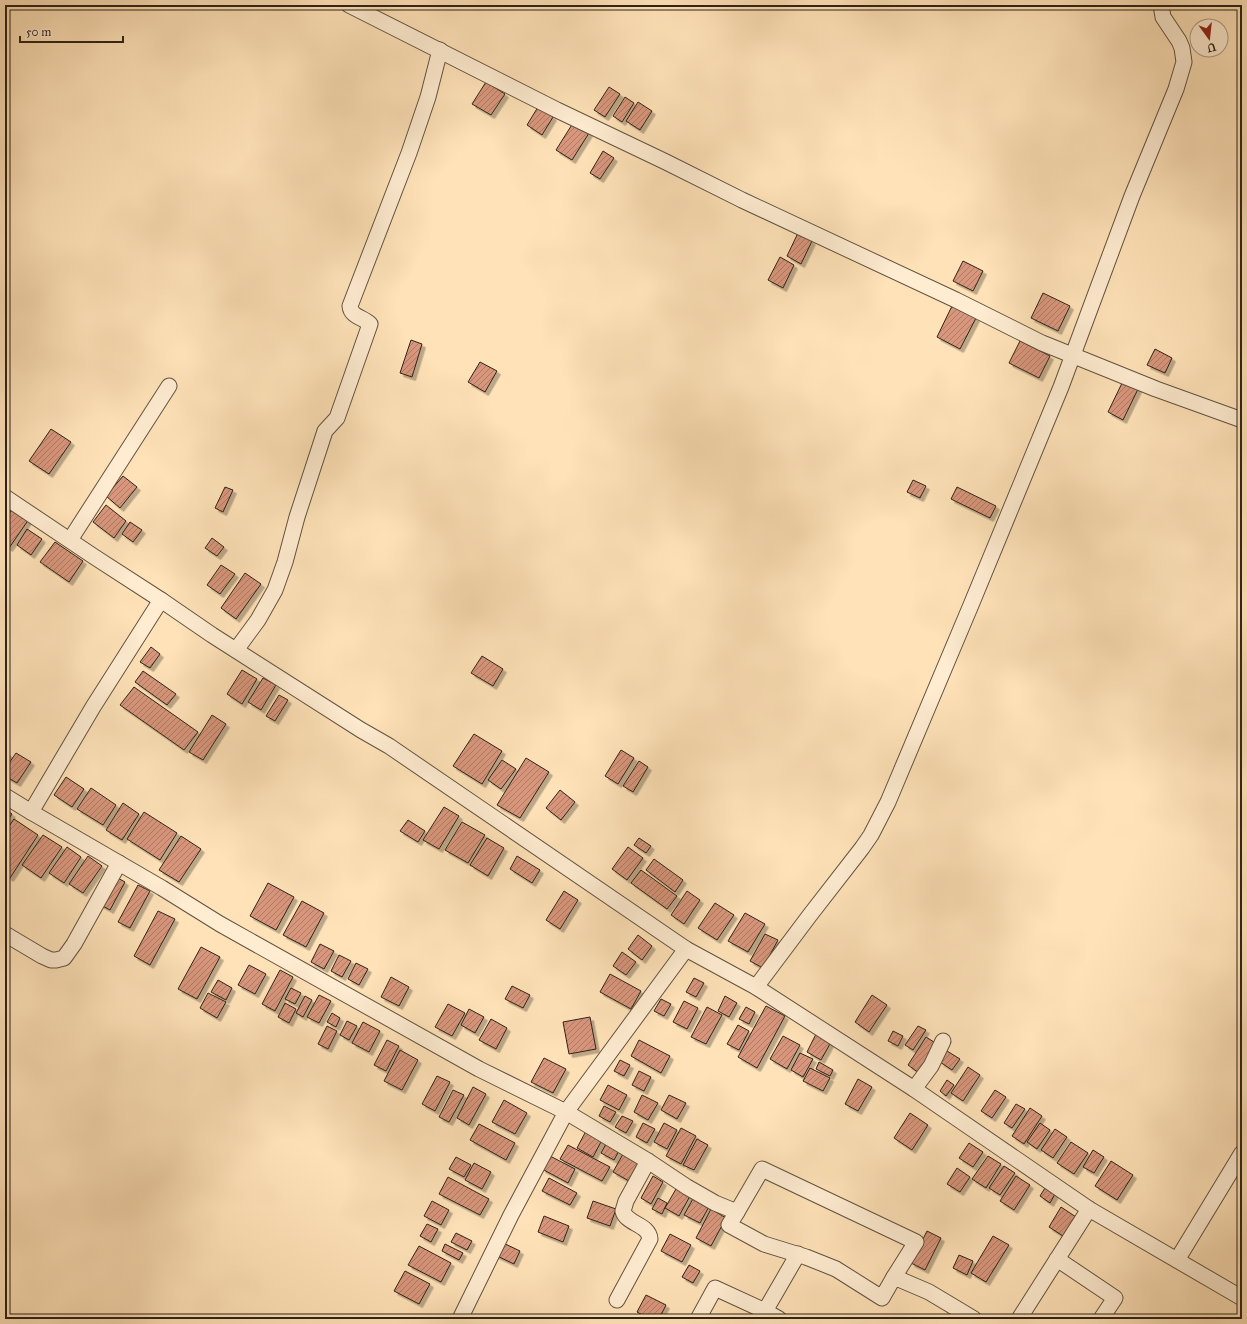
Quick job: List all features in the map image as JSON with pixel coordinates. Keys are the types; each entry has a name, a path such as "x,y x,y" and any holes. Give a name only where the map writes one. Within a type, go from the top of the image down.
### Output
{"street":[{"path":"349,5 557,110 742,200 1042,342 1156,389 1242,420"},
{"path":"756,987 862,848 879,819 971,605 1073,356 1132,196 1176,89 1184,62 1184,54 1179,41 1163,17 1161,5"},
{"path":"236,650 258,620 275,590 286,562 325,431 337,418 369,327 370,324 368,322 354,315 350,310 350,306 410,153 428,97 440,50"},
{"path":"70,540 169,386"},
{"path":"5,497 236,650 361,730 389,746 686,948 756,987 914,1089 1089,1209 1242,1298"},
{"path":"30,812 93,707 162,600"},
{"path":"5,796 220,924 479,1069 566,1112 648,1161 687,1187 715,1203 737,1212"},
{"path":"5,934 51,960 59,960 64,958 72,948 119,863"},
{"path":"460,1319 511,1215 566,1112 686,948"},
{"path":"914,1089 931,1066 943,1041"},
{"path":"1177,1260 1242,1153"},
{"path":"617,1300 650,1239 648,1232 625,1216 623,1211 626,1201 648,1161"},
{"path":"762,1170 916,1242 882,1298 836,1269 798,1254 764,1244 729,1224 762,1170"},
{"path":"1019,1319 1089,1209"},
{"path":"698,1319 715,1288 771,1316 798,1254"},
{"path":"1057,1259 1115,1298 1101,1319"},
{"path":"894,1277 929,1292 974,1319"}],"building":[{"path":"486,82 505,94 491,115 472,104"},
{"path":"609,87 620,94 605,117 594,110"},
{"path":"625,97 634,103 622,122 613,116"},
{"path":"638,102 652,111 640,130 626,121"},
{"path":"538,107 553,117 542,135 527,125"},
{"path":"573,123 589,133 572,160 556,150"},
{"path":"603,151 614,158 600,179 590,173"},
{"path":"798,233 812,241 801,264 787,256"},
{"path":"780,257 794,265 783,288 768,280"},
{"path":"963,261 983,271 973,291 953,281"},
{"path":"1043,293 1070,306 1058,331 1031,318"},
{"path":"952,306 976,318 960,349 937,337"},
{"path":"411,340 422,344 412,377 400,373"},
{"path":"1020,341 1050,356 1039,378 1009,363"},
{"path":"1155,349 1172,358 1165,373 1147,365"},
{"path":"480,362 497,371 485,392 468,382"},
{"path":"1124,379 1139,387 1123,420 1108,412"},
{"path":"51,429 71,442 49,474 29,461"},
{"path":"123,476 137,487 120,508 106,496"},
{"path":"913,480 926,486 920,498 907,492"},
{"path":"225,487 233,490 223,512 215,508"},
{"path":"957,487 996,506 990,518 951,499"},
{"path":"106,505 126,521 114,538 93,522"},
{"path":"13,508 29,519 9,548 5,545 5,520"},
{"path":"130,522 142,530 133,542 122,534"},
{"path":"27,529 42,539 31,555 17,545"},
{"path":"212,538 224,547 217,556 205,548"},
{"path":"55,542 83,561 69,582 40,562"},
{"path":"221,565 235,574 220,594 207,585"},
{"path":"245,573 261,584 236,619 221,608"},
{"path":"151,647 160,654 150,668 140,662"},
{"path":"482,656 503,669 493,686 471,673"},
{"path":"242,670 257,679 242,704 227,694"},
{"path":"143,671 176,694 167,705 135,682"},
{"path":"263,678 276,685 261,710 248,702"},
{"path":"134,687 198,732 184,750 120,705"},
{"path":"279,695 288,700 275,721 266,716"},
{"path":"212,715 226,724 203,760 189,752"},
{"path":"474,734 502,751 482,784 453,766"},
{"path":"621,750 634,758 618,784 605,776"},
{"path":"5,752 10,755 5,763"},
{"path":"16,753 31,762 17,783 5,776 5,769"},
{"path":"526,758 549,772 520,818 497,805"},
{"path":"502,760 516,769 501,789 488,780"},
{"path":"639,761 648,767 633,792 623,786"},
{"path":"66,777 84,789 72,807 54,795"},
{"path":"91,788 116,805 103,825 77,809"},
{"path":"560,790 575,802 561,820 546,808"},
{"path":"123,803 139,814 122,840 106,830"},
{"path":"444,807 459,816 439,849 423,840"},
{"path":"5,809 12,814 5,824"},
{"path":"144,812 177,833 160,860 127,839"},
{"path":"14,819 38,835 10,878 5,875 5,832"},
{"path":"408,820 425,831 418,842 400,831"},
{"path":"462,822 485,835 468,863 445,850"},
{"path":"43,835 62,847 41,878 22,865"},
{"path":"181,836 201,849 179,882 159,870"},
{"path":"487,838 504,848 488,876 470,865"},
{"path":"639,838 651,846 646,853 634,845"},
{"path":"67,847 81,857 64,883 49,873"},
{"path":"628,847 643,858 627,880 612,869"},
{"path":"88,856 102,866 83,893 69,884"},
{"path":"517,856 540,870 532,883 510,869"},
{"path":"654,859 683,880 675,892 646,870"},
{"path":"641,870 677,896 667,909 631,883"},
{"path":"114,876 125,882 110,910 99,904"},
{"path":"268,883 294,897 276,930 250,916"},
{"path":"138,885 150,891 130,928 118,922"},
{"path":"564,891 578,900 560,929 546,920"},
{"path":"687,891 700,900 684,924 671,915"},
{"path":"302,901 324,913 306,947 283,935"},
{"path":"715,903 734,915 717,940 698,928"},
{"path":"158,911 175,919 150,965 134,956"},
{"path":"745,913 765,924 748,952 728,941"},
{"path":"765,934 778,940 763,968 750,961"},
{"path":"638,935 652,946 642,960 628,949"},
{"path":"320,944 334,951 324,969 311,962"},
{"path":"201,947 220,957 197,999 178,989"},
{"path":"622,952 636,962 626,975 613,966"},
{"path":"339,955 351,961 342,977 331,971"},
{"path":"356,963 368,969 359,985 348,979"},
{"path":"249,965 266,974 255,994 238,985"},
{"path":"280,970 293,977 275,1011 262,1004"},
{"path":"610,974 641,991 631,1009 600,992"},
{"path":"391,977 409,987 399,1006 381,997"},
{"path":"694,978 704,983 696,997 686,992"},
{"path":"218,980 232,988 226,1000 211,992"},
{"path":"512,986 530,995 523,1008 505,999"},
{"path":"291,988 301,993 295,1004 285,999"},
{"path":"208,993 226,1002 217,1018 200,1008"},
{"path":"319,995 331,1001 319,1023 307,1017"},
{"path":"872,995 887,1005 869,1032 855,1022"},
{"path":"305,996 312,1000 303,1017 296,1013"},
{"path":"725,996 737,1003 729,1017 718,1011"},
{"path":"661,999 671,1004 664,1016 654,1011"},
{"path":"684,1001 698,1008 687,1029 673,1022"},
{"path":"285,1003 296,1009 289,1023 278,1017"},
{"path":"448,1004 465,1013 452,1036 435,1027"},
{"path":"766,1006 785,1016 757,1068 738,1057"},
{"path":"707,1007 722,1015 706,1044 691,1037"},
{"path":"746,1007 755,1012 749,1024 739,1019"},
{"path":"469,1009 484,1017 475,1033 461,1025"},
{"path":"332,1013 340,1018 336,1027 327,1022"},
{"path":"590,1017 596,1049 569,1054 563,1022"},
{"path":"491,1019 507,1028 496,1049 479,1040"},
{"path":"347,1021 357,1026 349,1040 340,1035"},
{"path":"363,1022 380,1031 369,1052 352,1043"},
{"path":"738,1025 749,1031 739,1050 727,1044"},
{"path":"327,1026 337,1031 328,1049 318,1044"},
{"path":"918,1026 926,1030 913,1050 905,1045"},
{"path":"893,1031 903,1036 898,1046 888,1041"},
{"path":"816,1034 831,1042 821,1060 807,1052"},
{"path":"783,1036 800,1045 787,1069 770,1059"},
{"path":"926,1037 937,1044 919,1073 908,1065"},
{"path":"387,1040 399,1046 386,1071 374,1065"},
{"path":"639,1040 670,1056 661,1073 631,1056"},
{"path":"400,1050 418,1060 402,1090 384,1081"},
{"path":"947,1051 960,1059 952,1070 940,1062"},
{"path":"800,1053 813,1059 803,1077 791,1070"},
{"path":"544,1058 566,1069 553,1093 531,1082"},
{"path":"620,1060 630,1065 624,1076 614,1071"},
{"path":"819,1062 833,1070 830,1076 816,1069"},
{"path":"968,1067 980,1075 963,1101 951,1093"},
{"path":"810,1068 830,1078 823,1091 803,1081"},
{"path":"639,1071 651,1077 644,1091 632,1085"},
{"path":"437,1076 450,1082 435,1111 422,1104"},
{"path":"858,1079 872,1087 858,1111 845,1104"},
{"path":"947,1080 954,1085 946,1096 940,1091"},
{"path":"608,1085 627,1095 619,1110 600,1100"},
{"path":"473,1087 486,1094 469,1125 457,1118"},
{"path":"453,1090 464,1095 449,1122 439,1117"},
{"path":"995,1090 1006,1097 992,1118 981,1111"},
{"path":"642,1095 658,1103 648,1120 634,1112"},
{"path":"669,1095 686,1103 677,1119 661,1110"},
{"path":"504,1100 527,1113 515,1134 492,1122"},
{"path":"1016,1104 1025,1109 1012,1128 1004,1123"},
{"path":"604,1106 616,1112 610,1122 599,1116"},
{"path":"1030,1108 1042,1116 1024,1144 1012,1136"},
{"path":"910,1113 928,1125 912,1150 894,1138"},
{"path":"622,1116 633,1121 626,1133 615,1127"},
{"path":"643,1123 655,1129 647,1143 636,1137"},
{"path":"664,1123 677,1130 667,1149 654,1142"},
{"path":"1040,1123 1050,1130 1037,1149 1027,1142"},
{"path":"479,1124 515,1143 506,1160 470,1140"},
{"path":"681,1128 696,1136 681,1164 666,1156"},
{"path":"1055,1129 1067,1137 1053,1158 1041,1150"},
{"path":"586,1131 602,1140 593,1157 577,1148"},
{"path":"697,1139 708,1145 694,1170 683,1165"},
{"path":"607,1142 620,1149 614,1160 601,1153"},
{"path":"1071,1142 1088,1153 1074,1174 1057,1163"},
{"path":"969,1143 983,1152 973,1167 959,1158"},
{"path":"568,1145 610,1167 602,1181 560,1159"},
{"path":"1093,1150 1104,1157 1094,1173 1083,1167"},
{"path":"623,1154 639,1162 629,1181 613,1172"},
{"path":"550,1156 575,1169 568,1183 542,1169"},
{"path":"988,1156 1001,1164 986,1188 972,1179"},
{"path":"456,1157 471,1165 464,1177 449,1169"},
{"path":"1111,1161 1133,1175 1117,1200 1095,1186"},
{"path":"474,1163 491,1172 482,1189 465,1180"},
{"path":"1004,1166 1015,1173 1000,1195 989,1188"},
{"path":"957,1168 970,1177 960,1192 947,1184"},
{"path":"653,1176 663,1182 651,1204 641,1198"},
{"path":"1016,1176 1030,1185 1014,1210 1000,1201"},
{"path":"448,1177 489,1199 480,1215 439,1194"},
{"path":"549,1178 577,1193 570,1205 542,1191"},
{"path":"1045,1188 1055,1194 1050,1203 1040,1196"},
{"path":"676,1189 690,1196 679,1216 665,1208"},
{"path":"695,1195 711,1203 700,1223 684,1215"},
{"path":"658,1198 667,1203 662,1214 652,1209"},
{"path":"432,1201 449,1210 441,1225 424,1216"},
{"path":"593,1201 616,1209 610,1226 587,1218"},
{"path":"1061,1207 1076,1217 1063,1236 1049,1227"},
{"path":"711,1209 726,1218 711,1246 696,1238"},
{"path":"544,1216 569,1226 563,1242 538,1232"},
{"path":"427,1224 438,1229 431,1242 420,1236"},
{"path":"927,1231 941,1238 925,1270 911,1263"},
{"path":"456,1233 472,1241 467,1250 451,1242"},
{"path":"670,1234 691,1245 682,1262 661,1251"},
{"path":"993,1236 1009,1245 986,1282 971,1273"},
{"path":"501,1242 520,1251 514,1264 495,1255"},
{"path":"445,1244 463,1253 459,1260 442,1251"},
{"path":"419,1246 451,1263 441,1282 408,1265"},
{"path":"959,1255 973,1261 967,1275 953,1268"},
{"path":"689,1265 700,1271 693,1283 682,1277"},
{"path":"405,1271 430,1284 419,1304 394,1291"},
{"path":"646,1295 666,1305 659,1319 650,1319 637,1312"}]}
